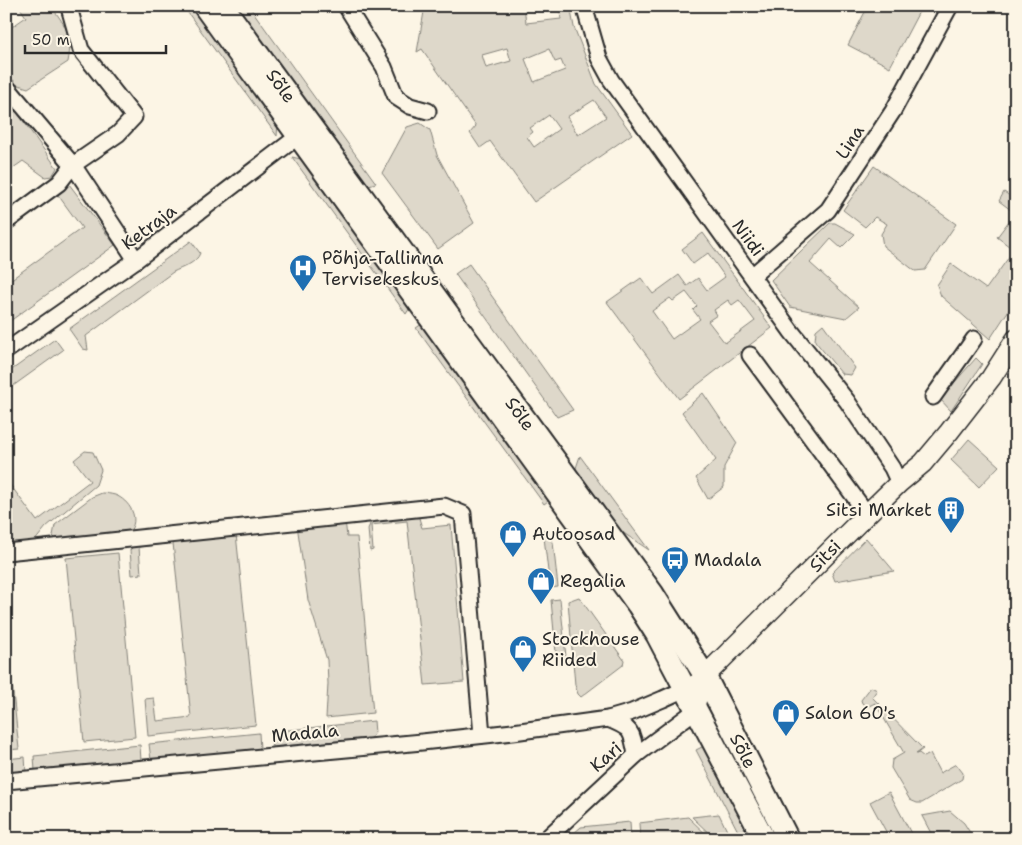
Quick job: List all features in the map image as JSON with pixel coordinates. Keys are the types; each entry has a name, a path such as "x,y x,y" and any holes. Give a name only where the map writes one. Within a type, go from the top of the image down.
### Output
{"main road":[{"name":"Sõle","path":"204,6 304,132 653,594 705,676 788,839"},
{"name":"Sõle","path":"223,6 304,132 638,604 657,635 764,839"}],"street":[{"path":"346,6 384,67 396,97 410,106 428,111"},
{"name":"Niidi","path":"584,6 599,58 611,80 791,331 847,401 892,468 899,483"},
{"name":"Lina","path":"752,276 828,210 893,111 950,6"},
{"path":"6,222 59,183 73,165 118,134 134,117 81,50 70,10"},
{"path":"9,96 73,165 136,260"},
{"name":"Ketraja","path":"7,350 136,260 304,132"},
{"path":"933,397 974,339"},
{"name":"Sitsi","path":"705,676 867,514 923,463 991,378 1016,339"},
{"path":"750,356 867,514"},
{"path":"6,552 444,506 463,514 482,735"},
{"path":"696,710 705,676"},
{"name":"Madala","path":"6,781 482,735 608,719 632,712 685,688 705,676"},
{"name":"Kari","path":"546,839 636,756 696,710"},
{"path":"608,719 626,726 633,738 636,756"}],"shaded area":[{"path":"19,6 51,6 65,26 70,45 68,62 28,88 12,83 6,76 6,31 26,17"},
{"path":"183,6 193,6 278,123 277,136"},
{"path":"235,6 249,6 376,183 365,186"},
{"path":"425,6 524,6 526,23 561,19 559,6 570,6 574,27 596,84 632,134 534,202 490,141 480,148 470,133 476,126 422,49 417,52","holes":["507,48 511,61 486,68 482,55","549,49 555,62 561,60 565,70 534,82 525,59","594,100 606,117 578,135 567,117","549,115 559,129 534,147 527,137 533,132 530,128"]},
{"path":"868,6 922,6 890,67 848,45"},
{"path":"16,111 57,168 52,176 45,177 23,161 6,173 6,118"},
{"path":"420,123 430,130 437,155 474,223 438,249 382,173 407,127"},
{"path":"292,157 305,160 411,306 406,314"},
{"path":"874,166 956,224 925,270 915,271 883,246 881,234 887,224 875,217 865,227 843,210"},
{"path":"69,184 115,245 6,324 6,283 82,228 58,195"},
{"path":"1004,192 1016,200 1016,299 990,339 941,296 937,285 951,264 986,289 1014,250 997,237 1015,213 999,201"},
{"path":"830,223 835,223 855,234 841,248 831,239 810,263 859,307 846,318 790,307 771,280"},
{"path":"703,233 772,328 679,399 607,302 641,278 653,294 679,275 687,286 698,278 707,290 725,277 708,253 693,264 682,249","holes":["686,292 697,306 693,310 700,319 672,339 652,311 670,298 673,301","728,300 732,305 739,300 755,321 725,343 708,321 717,315 714,310"]},
{"path":"191,241 200,253 196,260 173,272 86,336 88,350 83,349 69,329"},
{"path":"469,264 573,410 557,417 455,274"},
{"path":"422,324 551,499 544,504 416,328"},
{"path":"823,324 855,368 851,375 842,374 815,341 816,330"},
{"path":"55,339 63,350 6,391 6,374"},
{"path":"976,358 982,364 951,411 940,399"},
{"path":"703,393 737,443 724,467 724,487 708,499 696,478 716,460 682,412"},
{"path":"969,439 999,466 979,487 951,460"},
{"path":"85,451 93,452 101,470 96,485 46,527 34,542 6,545 6,479 37,521 90,481 74,460"},
{"path":"580,456 649,550 619,530 575,471"},
{"path":"102,493 120,497 129,505 134,521 129,532 56,539 53,536 55,525 92,497"},
{"path":"413,514 419,518 422,528 451,525 464,682 425,685 407,521 371,525 373,550 370,551 368,529 372,519"},
{"path":"345,520 347,537 357,537 373,713 326,718 327,660 308,600 297,525"},
{"path":"543,529 553,542 558,587 550,588"},
{"path":"236,534 256,725 148,736 145,699 154,698 157,721 191,717 173,543 139,547 141,574 132,575 130,550 137,543"},
{"path":"866,538 894,571 835,581 832,573"},
{"path":"118,553 135,737 84,742 66,558"},
{"path":"579,597 624,660 623,665 581,697 575,685 568,601"},
{"path":"560,599 566,657 562,663 557,664 551,600"},
{"path":"6,626 19,749 6,750"},
{"path":"871,687 877,690 872,697 923,749 916,754 919,753 924,757 930,754 940,773 956,764 963,773 962,779 922,803 910,800 891,768 892,760 904,753 875,703 867,707 862,703 861,700"},
{"path":"374,721 375,733 371,738 272,747 270,732"},
{"path":"259,733 260,749 151,760 149,744"},
{"path":"140,745 141,761 35,771 34,756"},
{"path":"704,746 753,839 742,839 696,750"},
{"path":"25,757 26,772 6,774 6,759"},
{"path":"889,792 914,839 890,839 870,802"},
{"path":"950,811 964,823 974,839 934,839 922,816"},
{"path":"719,814 729,835 726,839 715,839 692,817"},
{"path":"688,817 711,839 640,839 639,823"},
{"path":"630,822 631,839 567,839 581,827"}],"place":[{"name":"Põhja-Tallinna Tervisekeskus","path":"303,292"},
{"name":"Sitsi Market","path":"951,534"},
{"name":"Autoosad","path":"513,558"},
{"name":"Madala","path":"675,584"},
{"name":"Regalia","path":"541,605"},
{"name":"Stockhouse Riided","path":"523,673"},
{"name":"Salon 60's","path":"786,737"}]}
